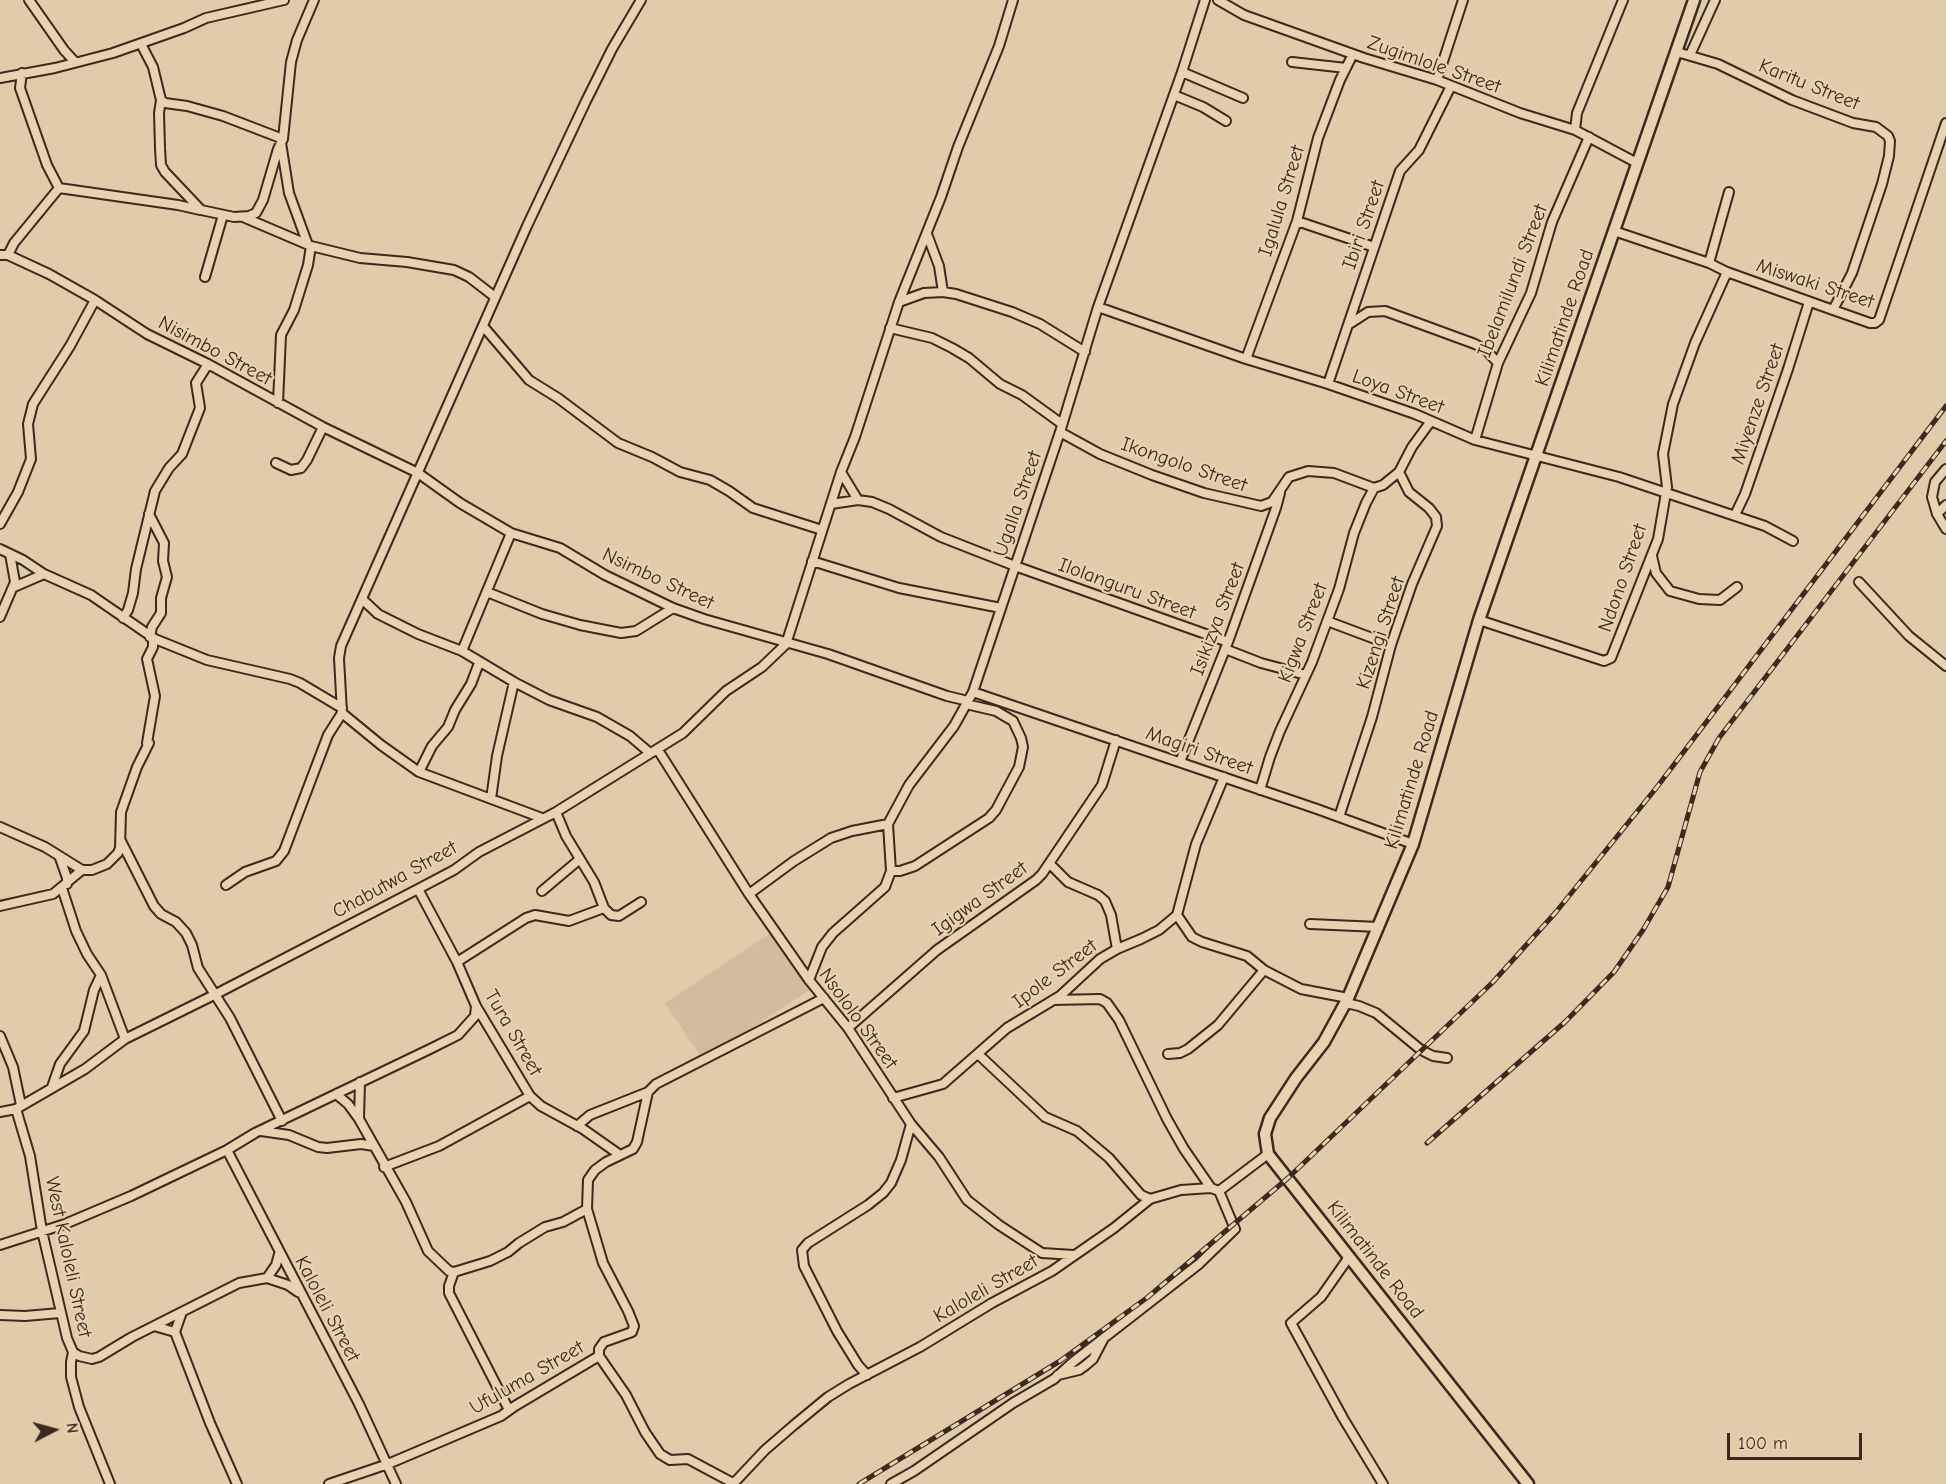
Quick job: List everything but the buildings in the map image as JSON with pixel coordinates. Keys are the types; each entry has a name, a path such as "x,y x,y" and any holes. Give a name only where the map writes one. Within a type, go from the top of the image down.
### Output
{"main road":[{"name":"Kilimatinde Road","path":"1528,1484 1268,1154 1265,1134 1270,1118 1296,1078 1324,1042 1347,1001 1413,844 1479,620 1694,0"}],"street":[{"path":"29,0 75,62"},
{"path":"0,78 55,68 113,53 219,14 284,0"},
{"path":"243,217 256,213 260,209 282,141 291,62 297,40 314,0"},
{"path":"226,885 245,872 276,861 284,851 328,735 342,711 339,673 341,646 495,297 586,101 612,49 641,0"},
{"path":"786,644 899,302 999,46 1013,0"},
{"name":"Ugalla Street","path":"888,825 909,785 940,746 973,692 1061,428 1098,307 1174,95 1205,0"},
{"name":"Zugimlole Street","path":"1218,0 1244,15 1353,54 1437,80 1520,113 1575,130 1637,163"},
{"path":"1437,80 1463,0"},
{"path":"1575,130 1577,113 1623,0"},
{"path":"1690,55 1715,0"},
{"path":"141,44 153,67 161,100 159,113 161,165 201,210"},
{"name":"Karitu Street","path":"1677,52 1718,64 1826,114 1853,123 1876,127 1888,136 1889,156 1882,184 1852,273 1833,310"},
{"name":"Igalula Street","path":"1246,359 1297,221 1318,138 1353,54"},
{"path":"1292,62 1346,68"},
{"path":"1182,72 1243,98"},
{"path":"22,73 20,88 47,165 59,188"},
{"name":"Ibiri Street","path":"1328,384 1400,171 1419,150 1451,86"},
{"path":"1174,95 1203,107 1226,121"},
{"path":"161,100 165,103 188,106 223,116 282,141"},
{"name":"Miswaki Street","path":"1614,231 1709,263 1727,272 1870,323 1879,320 1946,123"},
{"name":"Ibelamilundi Street","path":"1475,440 1498,363 1531,293 1552,222 1589,137"},
{"path":"278,403 281,335 294,310 308,265 309,246 289,193 282,141"},
{"path":"59,188 243,217 309,246 360,258 406,262 454,270 495,297"},
{"path":"4,255 59,188"},
{"path":"1709,263 1729,192"},
{"path":"205,277 223,215"},
{"path":"1297,221 1374,247"},
{"path":"927,234 939,266 943,292"},
{"name":"Nisimbo Street","path":"4,255 49,274 95,300 147,334 208,364 323,427 418,473"},
{"name":"Ndono Street","path":"1479,620 1604,661 1608,661 1615,652 1660,532 1667,487 1663,454 1674,404 1695,343 1727,272"},
{"path":"899,302 924,293 943,292 981,301 1041,324 1085,352"},
{"path":"0,524 18,492 31,459 28,424 33,404 70,346 95,300"},
{"name":"Miyenze Street","path":"1735,515 1745,494 1809,302"},
{"name":"Loya Street","path":"1098,307 1246,359 1328,384 1431,421 1475,440 1608,474 1735,515 1780,532 1793,541"},
{"path":"1349,324 1368,312 1385,311 1475,344 1486,350 1498,363"},
{"path":"483,326 529,380 558,398 618,443 680,472 710,480 753,508 822,530"},
{"path":"890,328 932,338 952,348 969,358 1000,384 1022,395 1061,428"},
{"path":"123,618 133,593 136,569 155,491 169,468 182,454 200,408 196,383 208,364"},
{"path":"1374,488 1390,480 1399,472 1412,447 1431,421"},
{"path":"276,463 291,470 301,468 323,427"},
{"name":"Ikongolo Street","path":"1061,428 1100,454 1204,493 1250,505 1261,506 1272,502 1289,477 1308,471 1334,473 1374,488"},
{"path":"1946,468 1933,489 1932,497 1937,514 1946,529"},
{"path":"831,504 858,500 841,472"},
{"name":"Kizengi Street","path":"1339,817 1372,717 1391,645 1412,584 1437,526 1436,517 1429,508 1409,492 1399,472"},
{"name":"Nsimbo Street","path":"418,473 460,503 511,533 560,548 605,575 673,608 704,620 828,654 996,711 1017,726 1023,747 1019,767 996,810 989,818 915,866 891,871"},
{"name":"Isikizya Street","path":"1180,762 1227,645 1273,517 1281,487"},
{"name":"Kigwa Street","path":"1260,790 1273,748 1339,589 1354,533 1365,503 1374,488"},
{"name":"Ilolanguru Street","path":"858,500 872,502 889,509 941,537 1227,645 1261,663 1305,675"},
{"path":"1937,514 1946,505"},
{"path":"0,827 45,847 82,870 92,870 107,864 118,853 121,841 121,812 148,743 155,696 147,659 153,648 152,627 162,608 161,598 166,578 163,561 164,543 149,514"},
{"path":"462,651 511,533"},
{"path":"0,549 44,574 91,595 152,637 207,660 300,683 342,711 381,745 419,772 542,818"},
{"path":"0,617 14,587 15,576 10,554"},
{"path":"1652,555 1656,573 1670,591 1699,600 1720,600 1737,587"},
{"path":"812,561 876,583 1001,608"},
{"path":"14,587 44,574"},
{"path":"1859,582 1909,636 1946,666"},
{"path":"487,592 542,614 580,625 621,633 636,631 673,608"},
{"name":"Nsololo Street","path":"362,599 378,614 418,634 462,651 479,663 549,700 597,717 654,752 809,980 848,1028 893,1098 939,1157 967,1200 999,1225 1042,1253 1074,1255"},
{"path":"1327,621 1391,645"},
{"name":"Chabutwa Street","path":"0,1112 18,1107 86,1069 125,1039 418,889 454,870 479,852 556,812 683,733 726,691 762,667 786,644"},
{"path":"419,772 432,746 448,727 455,710 471,684 479,663"},
{"path":"491,799 497,756 514,682"},
{"name":"Magiri Street","path":"973,692 1413,844"},
{"name":"Igigwa Street","path":"848,1028 938,950 1036,880 1050,864 1102,785 1116,740"},
{"path":"1224,777 1196,844 1177,915 1192,937 1247,956 1264,970 1301,989 1347,1001 1376,1013 1421,1050 1433,1056 1447,1058"},
{"path":"556,812 566,836 594,882 604,908 615,917 641,902"},
{"path":"749,894 794,861 831,838 852,831 888,825 891,871 885,887 832,933 822,947 809,980"},
{"path":"121,841 154,906 161,914 176,922 186,933 198,968 234,1026 282,1121"},
{"path":"60,858 64,886 82,946 100,975 125,1039"},
{"path":"542,891 580,859"},
{"path":"1050,864 1068,882 1105,900 1111,915 1117,949"},
{"path":"0,906 45,896 64,886 82,870"},
{"name":"Tura Street","path":"418,889 457,962 476,1006 530,1096 620,1155"},
{"path":"457,962 526,918 535,915 569,921 604,908"},
{"name":"Ipole Street","path":"893,1098 943,1084 1007,1029 1074,984 1100,959 1159,930 1177,915"},
{"path":"1310,924 1379,927"},
{"path":"1168,1054 1180,1053 1188,1049 1218,1025 1264,970"},
{"path":"52,1087 60,1064 84,1030 100,975"},
{"path":"577,1126 590,1114 648,1092 670,1076 824,998"},
{"path":"891,1484 915,1471 1058,1375 1199,1264 1235,1229 1215,1190 1184,1149 1167,1119 1119,1020 1107,1003 1100,999 1052,1000"},
{"path":"0,1245 81,1218 228,1150 260,1130 458,1035 475,1016 476,1006"},
{"name":"West Kaloleli Street","path":"0,1036 13,1067 18,1107 30,1156 42,1231 60,1313 67,1338 74,1352 79,1356 92,1359 99,1357 239,1283 267,1278"},
{"path":"978,1054 1045,1117 1077,1131 1109,1158 1142,1195 1150,1199"},
{"path":"359,1119 360,1082"},
{"name":"Ufuluma Street","path":"329,1484 388,1464 501,1416 599,1356 599,1349 604,1342 634,1329 603,1263 587,1209 588,1180 595,1170 620,1155 628,1153 637,1142 648,1092"},
{"path":"336,1094 348,1104 359,1119 384,1167 406,1202 428,1251 449,1271 454,1272 490,1261 508,1252 538,1230 563,1222 587,1209"},
{"path":"384,1167 439,1146 530,1096"},
{"path":"867,1374 858,1365 837,1331 804,1266 801,1257 802,1250 808,1242 868,1205 891,1183 901,1160 911,1124"},
{"path":"260,1130 289,1136 318,1147 362,1144 374,1146"},
{"name":"Kaloleli Street","path":"228,1150 388,1464 396,1484"},
{"path":"1215,1190 1268,1154"},
{"name":"Kaloleli Street","path":"733,1484 765,1450 828,1397 1052,1271 1114,1228 1150,1199 1180,1190 1215,1190"},
{"path":"279,1254 276,1265 267,1278 288,1285 300,1293"},
{"path":"1349,1257 1321,1297 1291,1323 1343,1418 1383,1484"},
{"path":"454,1272 448,1286 449,1293 510,1410"},
{"path":"182,1312 175,1332 213,1431 237,1484"},
{"path":"0,1315 25,1316 60,1313"},
{"path":"154,1326 175,1332"},
{"path":"74,1352 71,1377 86,1428 110,1484"},
{"path":"599,1356 626,1395 645,1432 660,1454 670,1460 688,1459 733,1484"}],"shaded area":[{"path":"774,931 811,989 703,1060 665,1003"}],"railway":[{"path":"859,1484 1060,1361 1148,1297 1288,1178 1493,982 1556,912 1657,787 1946,406"},
{"path":"1427,1143 1565,1022 1614,972 1643,930 1668,887 1700,772 1719,738 1946,441"}]}
